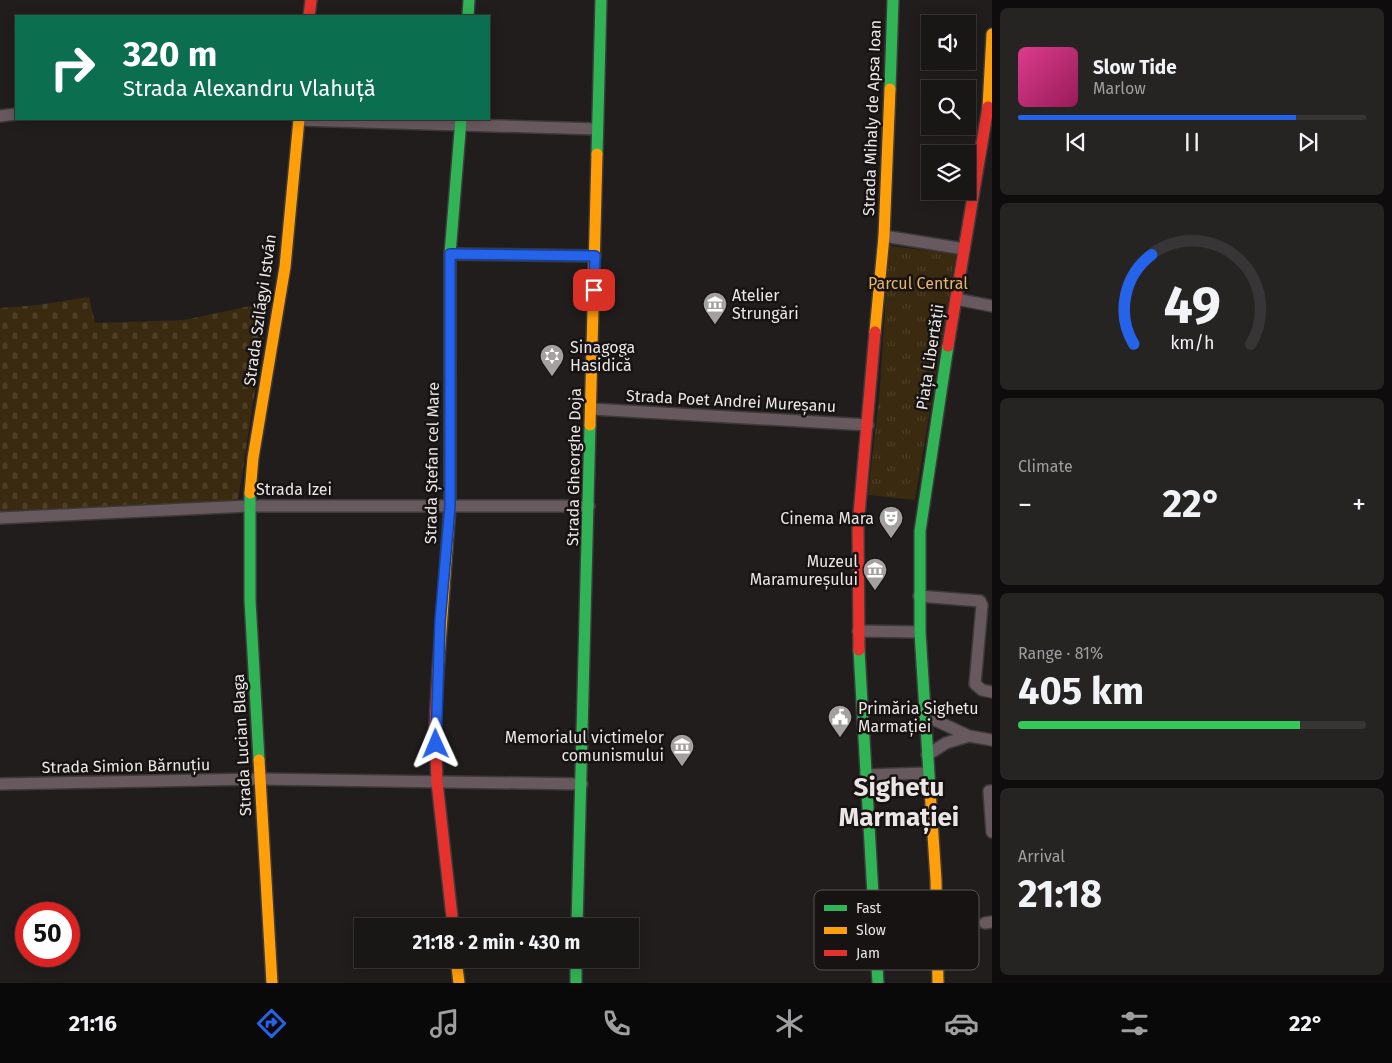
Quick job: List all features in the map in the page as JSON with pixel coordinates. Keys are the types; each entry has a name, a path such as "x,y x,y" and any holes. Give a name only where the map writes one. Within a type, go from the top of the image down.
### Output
{"main road":[{"path":"309,15 311,0"},
{"path":"468,15 469,0"},
{"name":"Strada Gheorghe Doja","path":"577,918 592,410 601,0"},
{"name":"Strada Mihaly de Apsa Ioan","path":"884,236 893,0"},
{"name":"Piața Libertății","path":"936,890 920,632 920,531 964,249 990,116 992,34"},
{"name":"Strada Szilágyi István","path":"248,506 253,458 285,267 299,120"},
{"name":"Strada Ștefan cel Mare","path":"452,918 438,782 436,706 440,621 450,506 450,254 461,122"},
{"path":"873,890 858,631 858,526 884,236"},
{"name":"Strada Lucian Blaga","path":"248,506 250,600 272,983"},
{"path":"457,968 459,983"},
{"path":"576,968 576,983"},
{"path":"877,970 878,983"},
{"name":"Piața Libertății","path":"938,970 938,983"}],"street":[{"path":"0,116 15,114"},
{"path":"353,120 461,122 597,129"},
{"path":"884,236 964,249"},
{"path":"450,254 595,256"},
{"path":"956,299 992,306"},
{"name":"Strada Poet Andrei Mureșanu","path":"592,410 868,424"},
{"name":"Strada Izei","path":"0,518 248,506 589,506"},
{"path":"919,596 980,601 982,605 975,684 982,690 992,692"},
{"path":"980,630 992,632"},
{"path":"858,631 920,632"},
{"path":"924,715 968,736 992,740"},
{"path":"927,755 946,743 968,736"},
{"path":"866,775 928,773"},
{"name":"Strada Simion Bărnuțiu","path":"0,784 260,779 582,784"},
{"path":"992,791 989,791 992,832"}],"green space":[{"name":"Parcul Central","path":"889,246 956,254 915,500 868,495 880,388"},
{"path":"89,297 95,323 184,320 269,302 238,500 0,512 0,308 38,305"}],"tunnel":[{"path":"979,923 985,923"}],"traffic: fast":[{"path":"468,15 469,0"},
{"path":"597,154 601,0"},
{"path":"890,89 893,0"},
{"path":"450,369 450,254 461,120"},
{"path":"930,790 920,632 920,531 948,346"},
{"path":"577,918 590,425"},
{"path":"250,493 250,600 259,760"},
{"path":"859,650 873,890"},
{"path":"576,968 576,983"},
{"path":"877,970 878,983"}],"traffic: slow":[{"path":"988,107 992,34"},
{"path":"875,332 884,236 890,89"},
{"path":"250,493 253,458 285,267 299,120"},
{"path":"590,425 597,154"},
{"path":"438,672 450,506 450,369"},
{"path":"259,760 272,983"},
{"path":"930,790 936,890"},
{"path":"457,968 459,983"},
{"path":"938,970 938,983"}],"traffic: jam":[{"path":"309,15 311,0"},
{"path":"948,346 988,107"},
{"path":"859,650 858,526 875,332"},
{"path":"438,672 435,725 437,782 452,918"}],"place":[{"name":"Atelier Strungări","path":"715,325"},
{"name":"Sinagoga Hasidică","path":"552,377"},
{"name":"Cinema Mara","path":"891,539"},
{"name":"Muzeul Maramureșului","path":"875,591"},
{"name":"Primăria Sighetu Marmației","path":"840,738"},
{"name":"Memorialul victimelor comunismului","path":"682,767"}],"district":[{"name":"Sighetu Marmației","path":"899,802"}],"route":[{"path":"436,744 435,725 440,621 450,506 450,254 595,256 594,290"}]}
